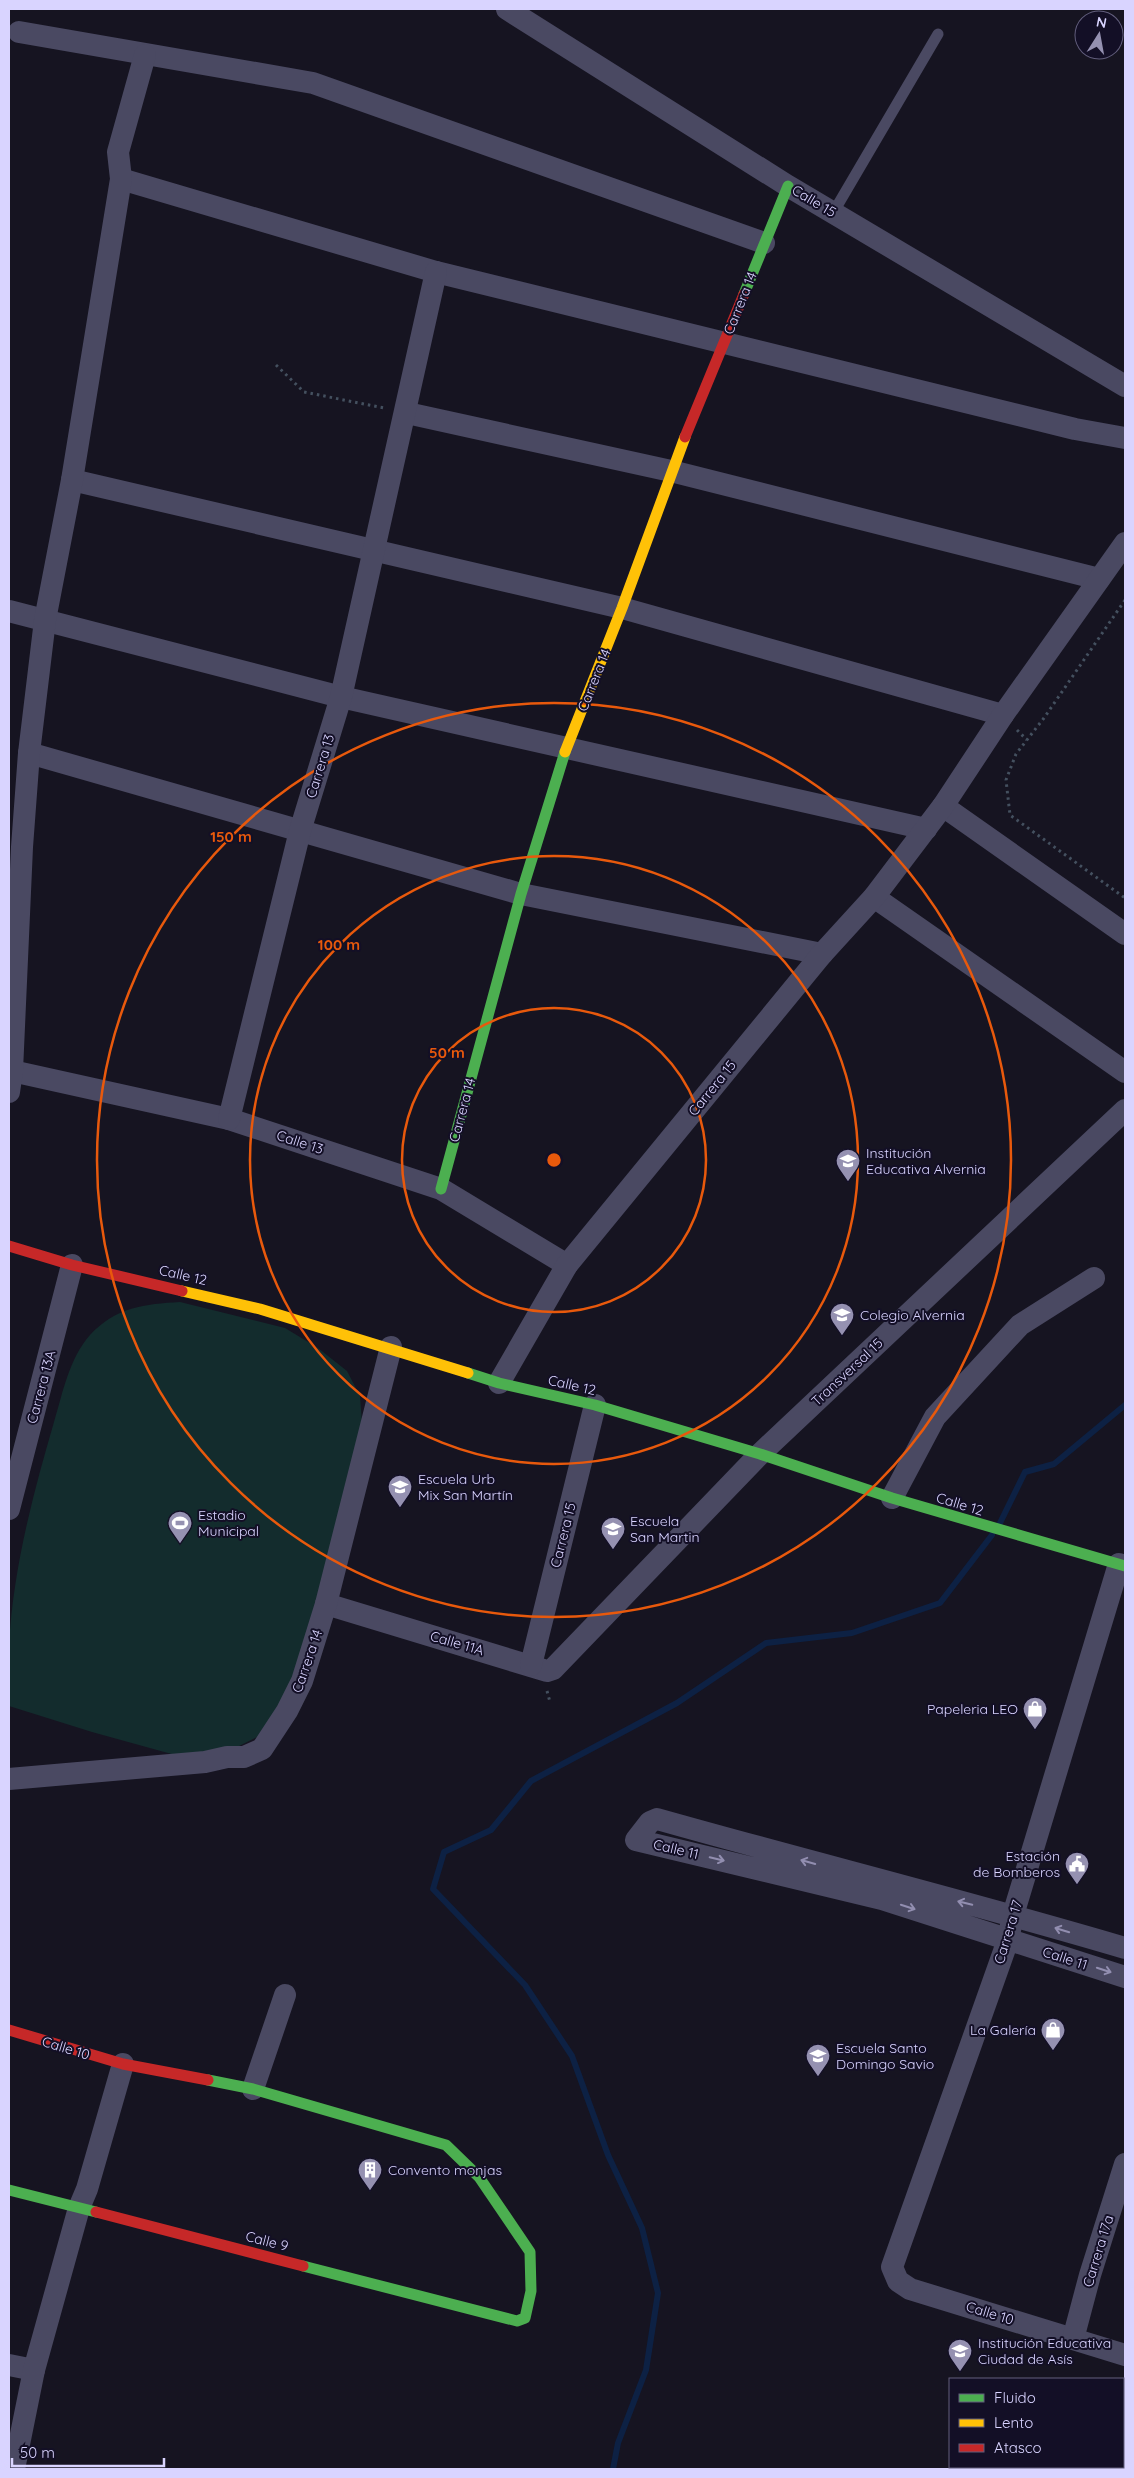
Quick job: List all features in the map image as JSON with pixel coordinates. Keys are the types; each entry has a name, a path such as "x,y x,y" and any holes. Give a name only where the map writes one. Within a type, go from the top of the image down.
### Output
{"street":[{"name":"Calle 15","path":"507,9 788,186 1125,386"},
{"path":"19,32 313,83 764,243"},
{"path":"11,1081 22,847 29,753 45,620 72,480 121,179 118,152 145,55"},
{"path":"121,179 436,272 725,341 1065,426 1125,438"},
{"name":"Carrera 14","path":"441,1189 521,894 566,749 622,608 671,471 788,186"},
{"name":"Carrera 13","path":"229,1119 300,831 341,697 407,412 436,272"},
{"path":"407,412 671,471 1099,579 1125,543"},
{"path":"72,480 622,608 1003,714"},
{"name":"Carrera 15","path":"499,1383 567,1265 822,954 874,897 943,806 1003,714 1099,579"},
{"path":"9,611 341,697 926,829"},
{"path":"29,753 521,894 822,954"},
{"path":"943,806 1125,934"},
{"path":"874,897 1125,1072"},
{"name":"Calle 13","path":"11,1081 229,1119 441,1189 567,1265"},
{"name":"Transversal 15","path":"580,1644 760,1454 1125,1110"},
{"name":"Calle 12","path":"9,1246 72,1265 260,1308 391,1347 499,1383 595,1405 760,1454 892,1498 1122,1565"},
{"name":"Carrera 13A","path":"9,1509 72,1265"},
{"path":"892,1498 935,1417 1020,1326 1094,1278"},
{"name":"Carrera 14","path":"9,1778 205,1762 227,1757 244,1757 262,1749 277,1728 302,1682 326,1604 391,1347"},
{"name":"Carrera 15","path":"531,1665 595,1405"},
{"name":"Carrera 17","path":"892,2267 1008,1940 1013,1915 1122,1565"},
{"name":"Calle 11A","path":"326,1604 550,1670 580,1644"},
{"name":"Calle 11","path":"836,1878 636,1840 650,1822 658,1819 836,1878 884,1891 1013,1915 1125,1948"},
{"name":"Calle 11","path":"884,1891 1008,1940 1125,1977"},
{"path":"253,2089 285,1995"},
{"name":"Calle 10","path":"9,2030 123,2064 253,2089 446,2145 479,2177 530,2252 531,2291 525,2318 517,2321"},
{"path":"14,2469 34,2370 79,2208 88,2189 123,2064"},
{"name":"Carrera 17a","path":"1073,2339 1090,2275 1125,2164"},
{"name":"Calle 9","path":"9,2190 517,2321"},
{"name":"Calle 10","path":"892,2267 898,2280 910,2289 1125,2355"},
{"path":"9,2366 34,2370"}],"lane":[{"path":"833,212 938,34"}],"path":[{"path":"276,365 304,392 407,412"},
{"path":"1125,600 1044,718 1016,754 1006,780 1010,815 1125,898"}],"green space":[{"name":"Estadio Municipal","path":"180,1302 285,1328 318,1348 347,1371 360,1396 363,1436 320,1604 273,1729 227,1752 186,1758 92,1732 9,1706 9,1645 19,1560 39,1477 72,1365 90,1335 110,1318 143,1306"}],"waterway":[{"path":"1000,1523 1025,1472 1054,1464 1125,1405"},
{"path":"613,2469 618,2443 646,2370 658,2293 642,2228 608,2155 572,2056 525,1985 433,1889 444,1852 491,1830 531,1781 677,1703 766,1643 852,1633 940,1603 992,1535"}],"traffic: fast":[{"path":"744,294 788,186"},
{"path":"441,1189 521,894 565,752"},
{"path":"468,1373 499,1383 595,1405 760,1454 892,1498 1125,1566"},
{"path":"208,2080 253,2089 446,2145 479,2177 530,2252 531,2291 525,2318 517,2321 303,2266"},
{"path":"9,2190 96,2212"}],"traffic: slow":[{"path":"565,752 622,608 685,437"},
{"path":"182,1291 260,1309 468,1373"}],"traffic: jam":[{"path":"685,437 744,294"},
{"path":"9,1246 72,1265 182,1291"},
{"path":"9,2030 123,2064 208,2080"},
{"path":"96,2212 303,2266"}],"place":[{"name":"Institución Educativa Alvernia","path":"848,1182"},
{"name":"Colegio Alvernia","path":"842,1336"},
{"name":"Escuela Urb Mix San Martín","path":"400,1508"},
{"name":"Estadio Municipal","path":"180,1544"},
{"name":"Escuela San Martin","path":"613,1550"},
{"name":"Papeleria LEO","path":"1035,1730"},
{"name":"Estación de Bomberos","path":"1077,1885"},
{"name":"La Galería","path":"1053,2051"},
{"name":"Escuela Santo Domingo Savio","path":"818,2077"},
{"name":"Convento monjas","path":"370,2191"},
{"name":"Institución Educativa Ciudad de Asís","path":"960,2372"}]}
